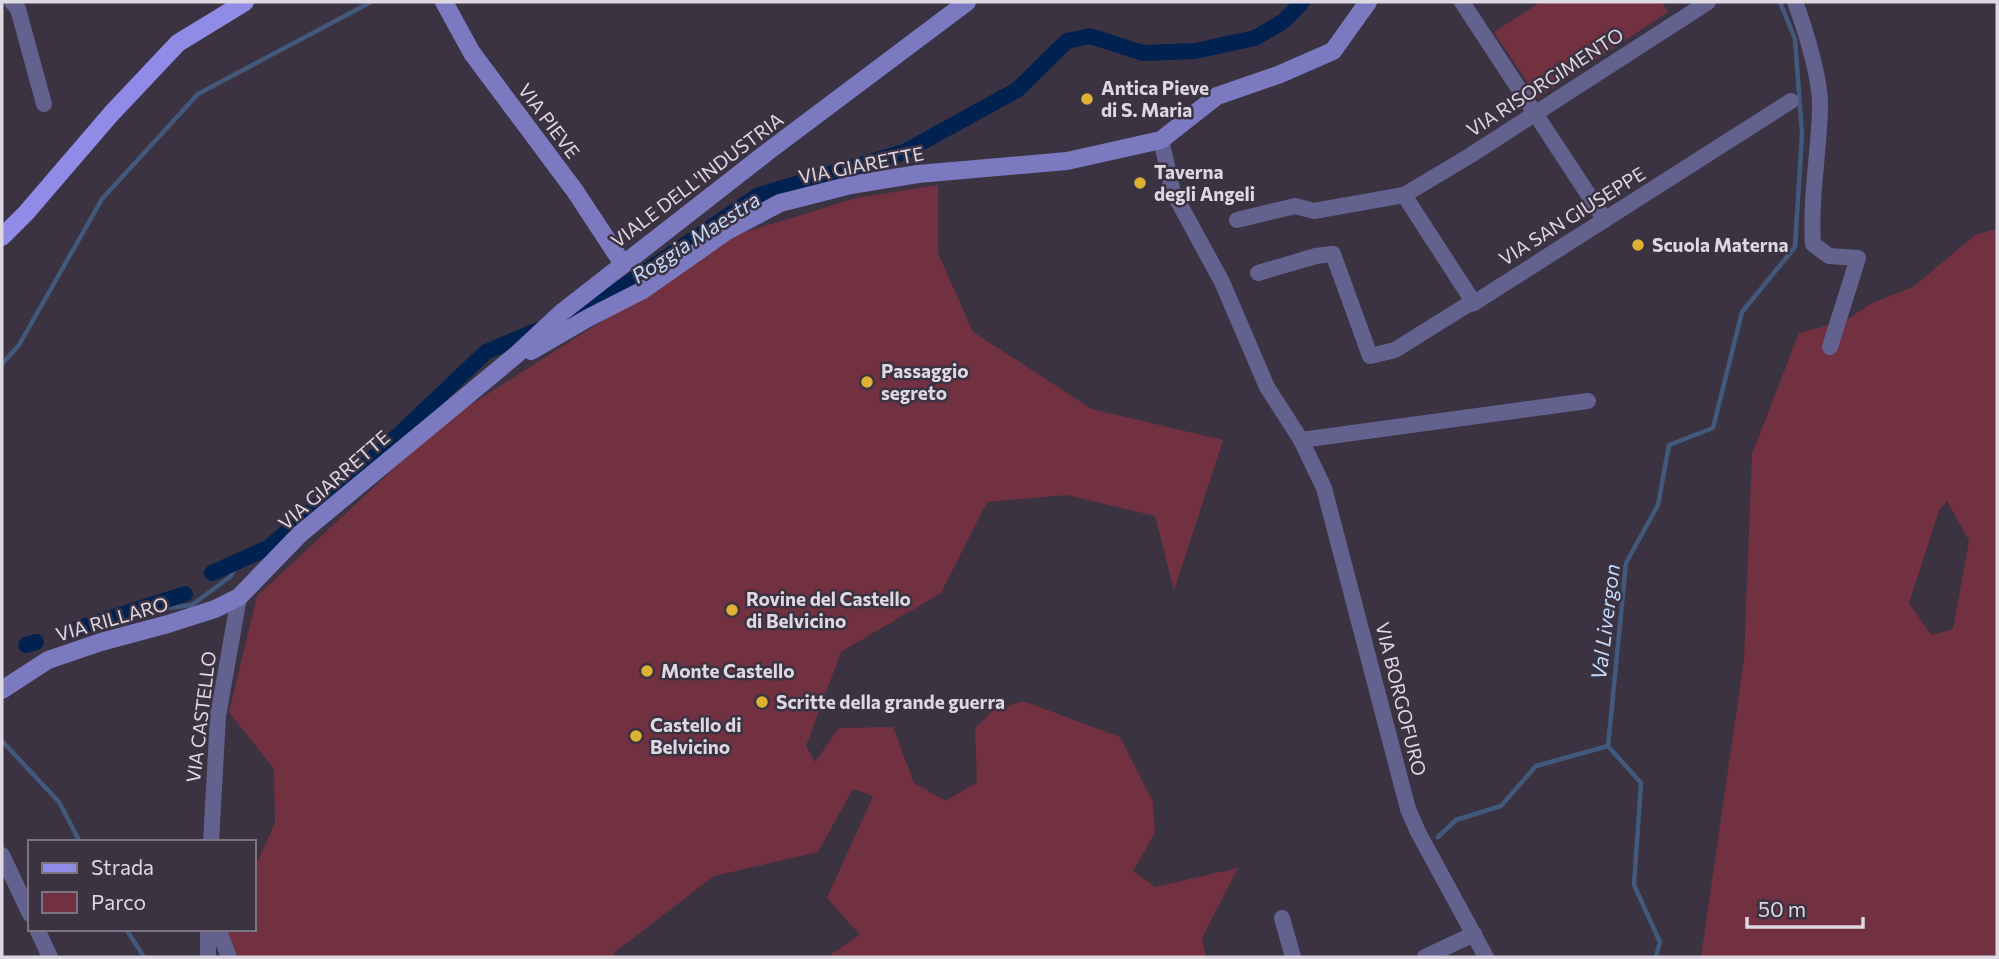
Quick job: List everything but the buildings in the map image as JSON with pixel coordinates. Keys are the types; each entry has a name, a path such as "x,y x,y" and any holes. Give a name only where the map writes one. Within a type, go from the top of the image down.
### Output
{"main road":[{"path":"2,237 178,43 246,2"}],"street":[{"path":"12,2 18,9 44,104"},
{"name":"VIA PIEVE","path":"444,2 472,53 575,191 622,264"},
{"name":"VIALE DELL'INDUSTRIA","path":"461,400 622,264 967,2"},
{"path":"1161,140 1217,96 1278,75 1334,51 1368,2"},
{"path":"1462,2 1605,220"},
{"name":"VIA RISORGIMENTO","path":"1404,195 1534,114 1685,8 1708,2"},
{"path":"1795,2 1807,37 1820,104 1813,244 1829,256 1858,258 1830,347"},
{"name":"VIA SAN GIUSEPPE","path":"1258,274 1316,256 1333,254 1370,356 1395,350 1475,303 1791,101"},
{"name":"VIA GIARETTE","path":"489,376 588,318 643,290 727,231 780,203 851,185 918,174 1066,161 1161,140"},
{"name":"VIA BORGOFURO","path":"1161,140 1172,192 1222,282 1267,387 1301,440 1324,488 1408,809 1486,957"},
{"path":"1237,220 1295,205 1314,211 1404,195 1475,303"},
{"name":"VIA GIARRETTE","path":"239,597 300,534 461,400"},
{"path":"1301,440 1588,401"},
{"name":"VIA RILLARO","path":"2,690 48,660 215,609 239,597"},
{"name":"VIA CASTELLO","path":"211,840 218,716 239,597"},
{"path":"2,855 28,910"},
{"path":"1282,918 1293,957"},
{"path":"38,931 50,957"},
{"path":"208,931 208,957"},
{"path":"219,931 229,957"},
{"path":"1425,957 1474,934"}],"green space":[{"path":"1541,2 1662,2 1668,12 1538,98 1494,32"},
{"path":"938,185 938,253 973,332 1092,409 1223,440 1174,591 1155,516 1067,495 987,502 941,593 841,652 806,746 815,762 839,728 893,727 914,783 946,801 977,782 975,728 994,710 1023,701 1120,737 1153,802 1155,833 1133,871 1155,887 1238,868 1202,938 1206,957 827,957 860,935 827,898 873,796 853,789 818,852 714,876 615,952 613,957 231,957 225,931 256,931 256,865 275,823 274,769 229,712 257,596 445,421 739,234 856,198"},
{"path":"1997,229 1997,957 1701,957 1744,659 1752,454 1799,333 1845,321 1872,303 1913,287 1975,235","holes":["1947,501 1969,541 1953,629 1931,635 1909,603 1939,511"]}],"waterway":[{"path":"2,364 19,345 102,199 198,94 371,2"},
{"name":"Roggia Maestra","path":"212,573 268,548 388,445 486,352 593,307 759,195 904,152 1017,90 1067,41 1090,36 1143,53 1195,51 1255,38 1284,21 1302,2"},
{"name":"Val Livergon","path":"1656,957 1660,942 1634,885 1641,783 1608,746 1626,563 1658,505 1669,445 1713,428 1742,312 1795,247 1802,134 1795,39 1780,2"},
{"path":"151,605 168,608 192,605 231,576 240,560"},
{"name":"Roggia Maestra","path":"70,631 185,594"},
{"name":"Roggia Maestra","path":"26,645 36,642"},
{"path":"2,741 59,802 79,840"},
{"path":"1438,837 1456,820 1501,806 1536,766 1608,746"},
{"path":"127,931 144,957"}],"place":[{"name":"Antica Pieve di S. Maria","path":"1087,99"},
{"name":"Taverna degli Angeli","path":"1140,183"},
{"name":"Scuola Materna","path":"1638,245"},
{"name":"Passaggio segreto","path":"867,382"},
{"name":"Rovine del Castello di Belvicino","path":"732,610"},
{"name":"Monte Castello","path":"647,671"},
{"name":"Scritte della grande guerra","path":"762,702"},
{"name":"Castello di Belvicino","path":"636,736"}]}
